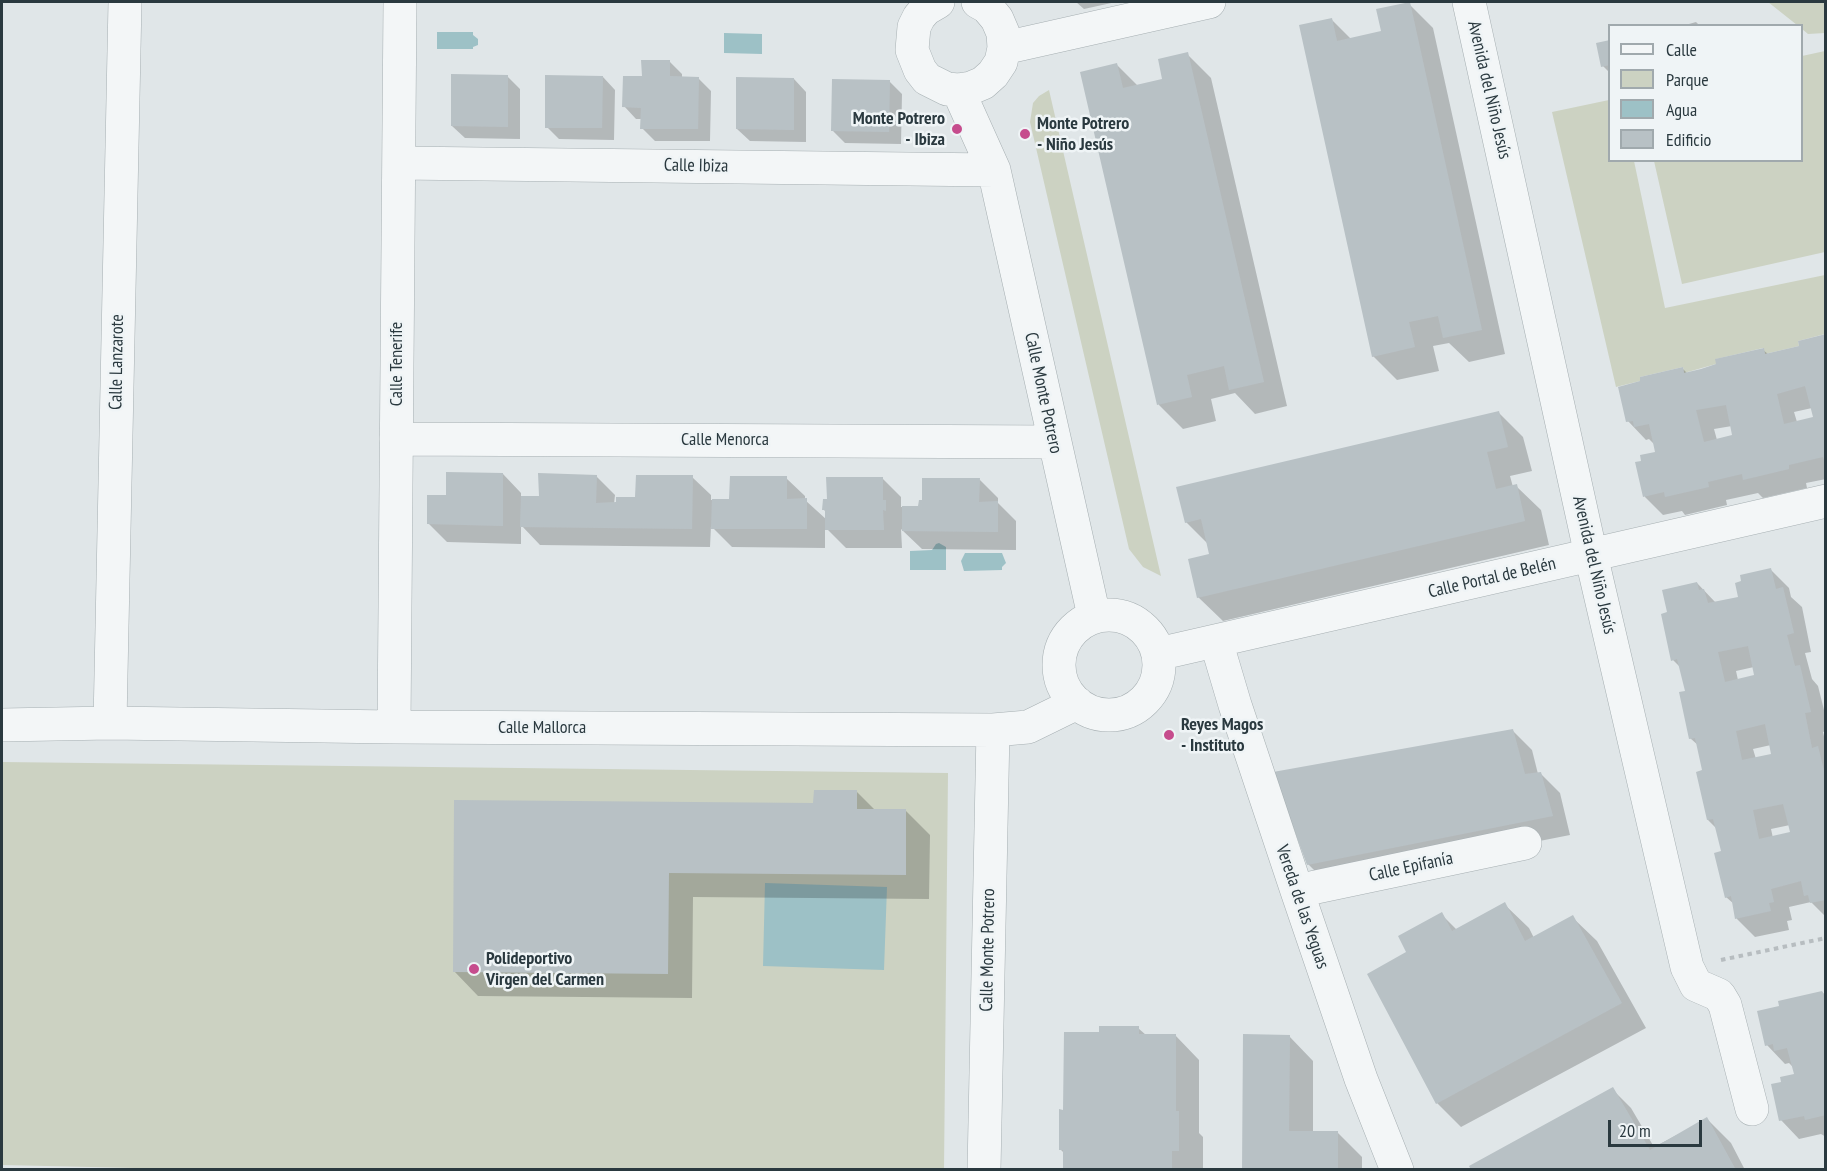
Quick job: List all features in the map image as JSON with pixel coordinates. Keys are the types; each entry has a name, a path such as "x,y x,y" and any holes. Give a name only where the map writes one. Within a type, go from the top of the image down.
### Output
{"street":[{"name":"Calle Lanzarote","path":"110,723 125,2"},
{"name":"Calle Tenerife","path":"394,727 400,2"},
{"name":"Calle Monte Potrero","path":"978,2 987,7 997,19 1003,33 999,61 989,97 994,135 994,170"},
{"path":"927,7 914,27 912,50 920,70 937,85 958,90 983,83 999,61 1209,2"},
{"name":"Avenida del Niño Jesús","path":"1469,2 1592,555 1688,967 1696,985 1719,995 1725,1005 1752,1109"},
{"name":"Calle Monte Potrero","path":"958,90 994,170 1094,616"},
{"name":"Calle Ibiza","path":"399,163 994,170"},
{"name":"Calle Menorca","path":"396,439 1054,441"},
{"name":"Calle Portal de Belén","path":"1158,654 1826,501"},
{"path":"1111,614 1137,623 1154,641 1158,654 1157,679 1148,697 1125,713 1113,715 1094,712 1077,704 1063,684 1059,666 1059,657 1064,642 1071,631 1094,616 1111,614"},
{"name":"Vereda de las Yeguas","path":"1216,641 1297,891 1361,1079 1396,1170"},
{"name":"Calle Mallorca","path":"2,724 993,730 1028,727 1077,704"},
{"name":"Calle Monte Potrero","path":"984,1170 993,730"},
{"name":"Calle Epifanía","path":"1297,891 1525,843"}],"path":[{"path":"1688,967 1826,938"}],"green space":[{"path":"1768,2 1825,2 1825,33 1808,34 1803,30 1803,24 1796,24"},
{"path":"1825,51 1825,252 1682,284 1654,162 1803,162 1803,56"},
{"path":"1049,90 1161,576 1143,567 1129,549 1030,122 1033,103"},
{"path":"1608,100 1608,162 1634,162 1665,308 1825,275 1825,334 1798,341 1799,346 1765,354 1763,348 1716,359 1716,364 1684,373 1683,367 1640,377 1640,381 1616,387 1552,112"},
{"name":"Polideportivo Virgen del Carmen","path":"2,762 948,773 944,1169 224,1170 2,1165"}],"water":[{"path":"437,32 473,32 478,39 478,45 473,49 437,49"},
{"path":"724,33 762,34 762,54 724,53"},
{"path":"939,543 946,547 946,570 910,570 910,551 932,550"},
{"path":"965,553 1002,553 1006,563 1002,570 964,571 961,561"},
{"path":"765,883 887,887 884,970 763,966"}],"building":[{"path":"1410,2 1482,330 1443,338 1438,316 1409,322 1415,347 1372,357 1299,25 1332,18 1337,41 1381,31 1376,9"},
{"path":"1608,40 1608,65 1601,67 1596,43"},
{"path":"1188,52 1264,382 1229,390 1224,366 1187,375 1192,397 1157,405 1080,72 1117,63 1123,88 1162,79 1158,59"},
{"path":"641,60 670,60 670,76 699,77 698,129 640,129 641,108 622,107 623,76 642,76"},
{"path":"451,74 508,75 508,127 451,126"},
{"path":"545,75 603,76 602,128 545,128"},
{"path":"736,77 794,78 794,130 736,129"},
{"path":"832,79 890,80 889,132 831,131"},
{"path":"1826,334 1826,465 1823,457 1789,465 1789,469 1743,480 1742,474 1708,482 1709,487 1665,497 1664,492 1643,497 1635,462 1641,461 1640,455 1655,452 1649,424 1634,427 1633,421 1626,422 1618,387 1640,381 1640,377 1683,367 1684,373 1701,369 1716,364 1715,359 1764,348 1765,354 1799,346 1798,341","holes":["1805,386 1813,417 1784,424 1777,394","1726,405 1732,435 1704,442 1696,410"]},
{"path":"1499,411 1508,447 1487,452 1496,489 1517,484 1525,521 1197,598 1188,559 1209,554 1201,519 1185,523 1176,487"},
{"path":"446,472 503,473 503,526 427,524 427,495 446,495"},
{"path":"538,473 597,475 596,503 616,502 616,497 635,497 636,475 693,475 692,529 520,527 521,496 539,496"},
{"path":"730,476 787,476 787,499 807,498 807,529 711,529 712,499 729,499"},
{"path":"826,477 883,477 883,500 886,500 886,511 883,510 884,530 825,530 825,510 822,510 823,499 827,499"},
{"path":"922,478 980,478 979,502 998,501 998,532 902,531 902,506 918,506 919,500 922,500"},
{"path":"1771,568 1776,589 1783,587 1794,633 1787,635 1795,666 1800,665 1811,712 1805,713 1812,748 1818,746 1826,779 1826,793 1824,793 1826,802 1826,900 1810,903 1808,895 1804,896 1801,881 1771,889 1774,902 1769,903 1771,911 1735,919 1731,896 1725,898 1714,853 1721,851 1713,819 1707,820 1696,772 1702,770 1695,738 1689,739 1679,692 1685,691 1677,659 1671,661 1661,614 1667,612 1662,590 1697,582 1699,590 1704,589 1708,603 1738,597 1735,583 1741,581 1740,575","holes":["1748,646 1754,675 1725,682 1718,652","1765,724 1771,754 1742,760 1736,731","1783,804 1790,832 1759,839 1753,810"]},
{"path":"1513,729 1525,774 1541,772 1553,816 1307,865 1273,772"},
{"path":"814,790 857,790 857,809 906,809 906,875 669,873 668,974 453,972 454,800 813,803"},
{"path":"1505,902 1525,941 1573,915 1622,1003 1436,1104 1367,974 1406,952 1398,936 1442,912 1452,931"},
{"path":"1822,991 1826,998 1826,1115 1805,1120 1804,1116 1779,1121 1771,1084 1781,1082 1780,1077 1794,1074 1787,1048 1774,1051 1773,1044 1765,1046 1757,1011 1779,1006 1778,1001"},
{"path":"1099,1026 1139,1026 1139,1034 1176,1034 1176,1111 1179,1111 1179,1151 1172,1151 1172,1170 1063,1170 1063,1150 1059,1150 1059,1109 1063,1110 1064,1032 1099,1032"},
{"path":"1243,1034 1290,1035 1289,1131 1338,1131 1338,1170 1242,1170"},
{"path":"1613,1087 1650,1150 1707,1117 1736,1170 1471,1170 1469,1166"}],"place":[{"name":"Monte Potrero - Ibiza","path":"957,129"},
{"name":"Monte Potrero - Niño Jesús","path":"1025,134"},
{"name":"Reyes Magos - Instituto","path":"1169,735"},
{"name":"Polideportivo Virgen del Carmen","path":"474,969"}]}
